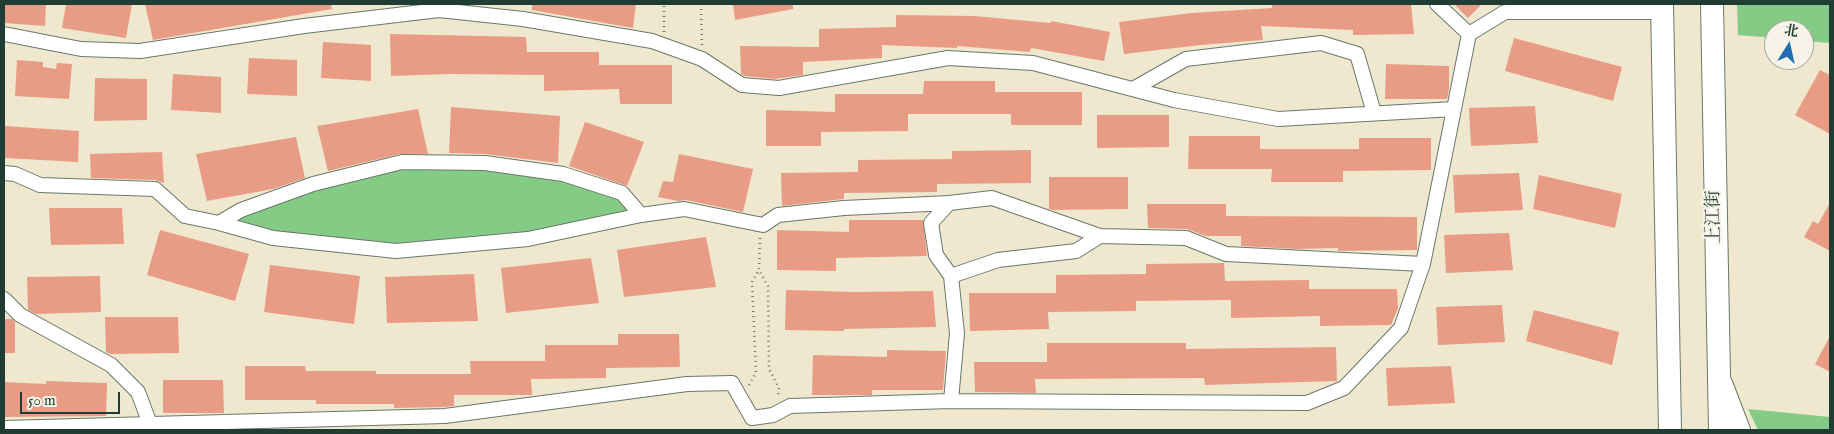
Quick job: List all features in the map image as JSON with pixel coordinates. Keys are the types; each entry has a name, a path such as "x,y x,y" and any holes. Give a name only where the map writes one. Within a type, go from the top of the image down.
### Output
{"main road":[{"name":"上江街","path":"1712,4 1720,430"},
{"path":"1662,8 1670,430"},
{"path":"1720,378 1740,430"}],"street":[{"path":"1437,4 1469,34"},
{"path":"4,428 445,416 687,384 732,383 752,418 773,415 790,406 951,401 1307,403 1344,388 1401,328 1423,264 1469,34 1505,12 1662,8"},
{"path":"4,34 81,49 140,52 304,26 440,10 523,19 652,41 702,59 742,85 779,88 948,58 1033,63 1174,100 1278,119 1454,109"},
{"path":"1133,89 1186,58 1322,43 1357,54 1374,113"},
{"path":"219,223 242,210 314,184 402,162 485,163 564,174 622,193 641,215"},
{"path":"4,173 15,174 40,185 155,189 185,216 273,238 396,251 528,239 641,215 684,209 763,225 778,215 844,208 949,203 992,198 1100,236 1186,238 1226,254 1423,264"},
{"path":"949,203 931,222 936,255 951,276 958,333 951,401"},
{"path":"951,276 998,260 1076,251 1100,236"},
{"path":"4,299 20,315 111,365 138,392 150,424"}],"path":[{"path":"664,4 664,45"},
{"path":"701,4 702,59"},
{"path":"747,387 756,373 752,282 759,270 760,239 763,225"},
{"path":"759,270 768,286 770,370 779,388 778,406 773,415"}],"green space":[{"path":"1737,4 1830,4 1830,43 1814,42 1814,20 1764,20 1764,37 1738,35"},
{"path":"402,162 485,163 622,193 641,215 528,239 396,251 219,223 241,210"},
{"path":"1748,409 1830,417 1830,430 1758,430"}],"building":[{"path":"4,4 46,4 45,26 4,23"},
{"path":"66,4 132,4 126,38 62,28"},
{"path":"145,4 331,4 332,9 153,40"},
{"path":"532,4 636,4 633,28 532,10"},
{"path":"733,4 793,4 793,9 735,20"},
{"path":"1272,4 1411,4 1414,34 1353,35 1353,30 1261,26 1263,40 1124,54 1119,22 1191,13 1272,8"},
{"path":"1454,4 1482,4 1468,18"},
{"path":"896,15 974,16 1051,23 1051,21 1110,32 1104,61 1031,48 1030,52 957,46 957,48 882,45 882,58 803,62 803,75 775,79 741,74 740,46 819,47 819,29 896,27"},
{"path":"390,34 526,37 527,52 599,52 599,65 672,65 672,104 620,104 619,89 544,91 544,75 450,74 391,76"},
{"path":"1514,38 1622,67 1613,101 1505,71"},
{"path":"323,42 371,45 371,81 321,78"},
{"path":"249,58 297,60 297,96 247,94"},
{"path":"17,60 43,62 43,67 56,69 57,63 72,64 69,99 15,96"},
{"path":"1386,64 1449,66 1447,99 1385,99"},
{"path":"1820,70 1830,75 1830,134 1795,115"},
{"path":"173,74 221,77 221,113 171,110"},
{"path":"95,78 147,79 147,120 94,121"},
{"path":"924,81 995,81 995,92 1082,92 1082,125 1011,125 1011,114 908,114 908,131 821,132 821,146 766,146 766,110 835,112 835,94 923,94"},
{"path":"1535,106 1538,143 1471,146 1469,108"},
{"path":"451,107 560,116 558,163 485,154 449,153"},
{"path":"418,109 428,154 400,154 328,171 317,126"},
{"path":"1097,115 1169,115 1169,147 1097,148"},
{"path":"585,122 644,142 627,186 569,166"},
{"path":"4,126 79,131 78,162 4,158"},
{"path":"1189,136 1260,136 1260,149 1359,149 1359,138 1431,138 1431,170 1343,171 1343,182 1271,182 1272,169 1188,169"},
{"path":"296,137 305,178 273,189 207,201 196,154"},
{"path":"1031,150 1031,183 937,184 937,192 844,193 844,199 782,206 781,173 858,172 858,160 952,159 952,151"},
{"path":"162,152 164,183 155,180 91,178 90,154"},
{"path":"679,154 753,169 743,212 686,200 678,201 658,197 663,181 673,182"},
{"path":"1519,173 1523,210 1455,213 1453,175"},
{"path":"1539,175 1622,194 1615,228 1533,209"},
{"path":"1049,177 1128,177 1128,209 1049,209"},
{"path":"1830,203 1830,251 1804,237 1813,221 1818,224"},
{"path":"1147,204 1226,204 1226,216 1417,217 1417,250 1338,251 1338,248 1296,249 1241,246 1241,236 1206,236 1187,229 1148,228"},
{"path":"49,208 122,208 124,244 51,245"},
{"path":"849,220 923,220 927,256 836,258 836,271 777,270 777,230 849,232"},
{"path":"160,230 249,254 235,301 147,275"},
{"path":"1509,233 1513,270 1446,273 1444,235"},
{"path":"706,237 716,287 624,297 617,250"},
{"path":"591,258 599,303 506,313 501,268"},
{"path":"1224,263 1225,281 1309,280 1309,289 1397,289 1398,308 1391,325 1320,326 1320,316 1231,318 1231,300 1136,301 1136,311 1048,312 1049,329 970,331 969,293 1056,293 1056,275 1146,274 1146,264"},
{"path":"270,265 360,276 354,324 264,312"},
{"path":"474,274 478,321 387,323 385,277"},
{"path":"100,276 101,312 36,314 28,310 27,277"},
{"path":"786,290 855,292 933,291 936,327 844,329 844,331 785,330"},
{"path":"1502,305 1505,342 1438,345 1436,307"},
{"path":"1534,310 1619,332 1612,365 1526,341"},
{"path":"105,317 178,317 179,353 110,354 106,352"},
{"path":"4,319 12,319 15,322 15,353 4,353"},
{"path":"618,334 679,334 680,367 606,368 606,378 531,379 532,395 454,395 454,406 444,407 394,408 394,404 316,404 316,400 245,400 245,366 305,366 306,371 376,371 376,374 471,374 470,361 545,361 545,345 618,345"},
{"path":"1830,336 1830,372 1815,364"},
{"path":"1047,343 1186,343 1186,349 1336,347 1337,381 1205,385 1204,378 1035,379 1036,393 975,392 974,362 1047,362"},
{"path":"887,350 946,351 943,390 872,390 872,395 812,395 813,355 887,357"},
{"path":"1451,366 1455,403 1388,406 1386,368"},
{"path":"163,380 223,380 224,413 163,413"},
{"path":"46,381 107,383 106,416 4,417 4,382 46,384"}]}
